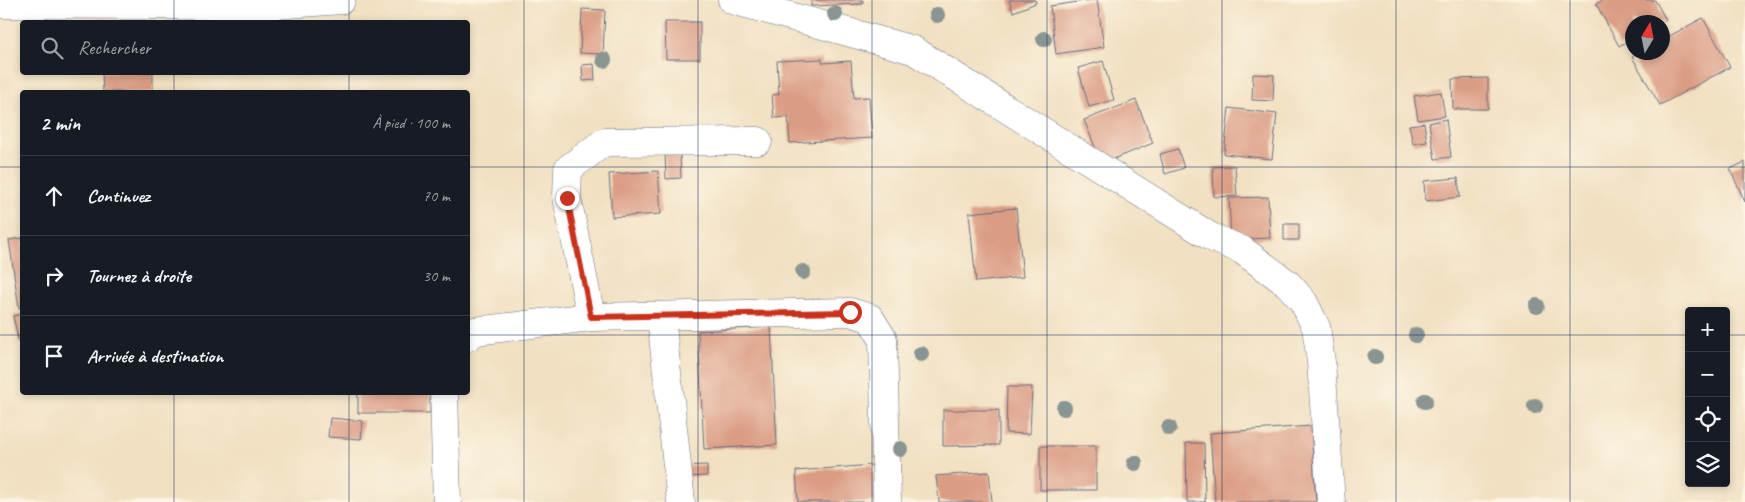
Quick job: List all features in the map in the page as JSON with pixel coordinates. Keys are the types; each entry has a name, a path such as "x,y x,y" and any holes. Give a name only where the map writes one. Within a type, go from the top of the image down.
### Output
{"street":[{"path":"0,4 262,6 341,0"},
{"path":"732,0 913,50 1211,237 1242,250 1288,284 1304,301 1316,327 1321,362 1331,502"},
{"path":"591,317 567,198 568,169 604,142 758,141"},
{"path":"470,335 475,331 591,317 850,312 870,318 883,339 887,502"},
{"path":"661,317 680,502"},
{"path":"444,395 447,502"}],"building":[{"path":"811,0 863,0 863,4 811,6"},
{"path":"1009,0 1035,0 1036,3 1013,12"},
{"path":"1097,0 1104,47 1056,54 1050,6"},
{"path":"1603,0 1655,0 1663,15 1625,15 1625,43 1619,46 1596,4"},
{"path":"582,9 605,10 603,54 580,53"},
{"path":"1703,18 1730,67 1660,105 1634,60 1670,60 1670,36"},
{"path":"665,22 700,22 700,59 666,59"},
{"path":"822,59 822,63 851,61 854,98 869,97 872,138 790,143 788,117 774,118 772,95 779,94 777,61"},
{"path":"1103,61 1114,100 1089,107 1078,68"},
{"path":"594,64 595,80 583,81 582,65"},
{"path":"1253,74 1274,75 1273,101 1252,100"},
{"path":"102,75 153,75 153,90 103,90"},
{"path":"1488,78 1488,109 1453,109 1452,79"},
{"path":"1441,92 1445,116 1418,120 1414,96"},
{"path":"1136,100 1153,143 1102,164 1084,120"},
{"path":"1229,108 1277,114 1272,159 1224,154"},
{"path":"1446,119 1451,157 1435,159 1429,123"},
{"path":"1424,123 1427,142 1413,144 1409,125"},
{"path":"1178,149 1184,168 1165,174 1160,154"},
{"path":"665,152 680,152 681,178 666,179"},
{"path":"1745,162 1745,202 1730,169"},
{"path":"1235,166 1237,196 1214,197 1213,167"},
{"path":"658,171 661,214 612,217 609,174"},
{"path":"1458,178 1460,197 1425,201 1424,181"},
{"path":"1268,197 1270,238 1231,240 1229,198"},
{"path":"1016,208 1023,277 976,282 969,213"},
{"path":"1284,224 1299,224 1299,240 1284,240"},
{"path":"20,238 20,308 19,308 9,240"},
{"path":"20,314 20,343 19,343 13,316"},
{"path":"771,327 777,445 704,449 698,331"},
{"path":"1007,387 1032,387 1030,434 1006,433"},
{"path":"358,395 430,395 430,413 358,413"},
{"path":"943,410 999,410 999,445 943,446"},
{"path":"330,418 363,421 361,439 328,437"},
{"path":"1311,426 1316,502 1215,502 1210,433"},
{"path":"1186,443 1204,443 1205,502 1187,502"},
{"path":"1040,446 1096,446 1096,490 1040,490"},
{"path":"707,465 707,476 684,477 683,466"},
{"path":"872,465 877,502 798,502 796,471"},
{"path":"989,472 992,502 939,502 936,476"}],"route":[{"path":"567,198 591,317 850,312"}]}
